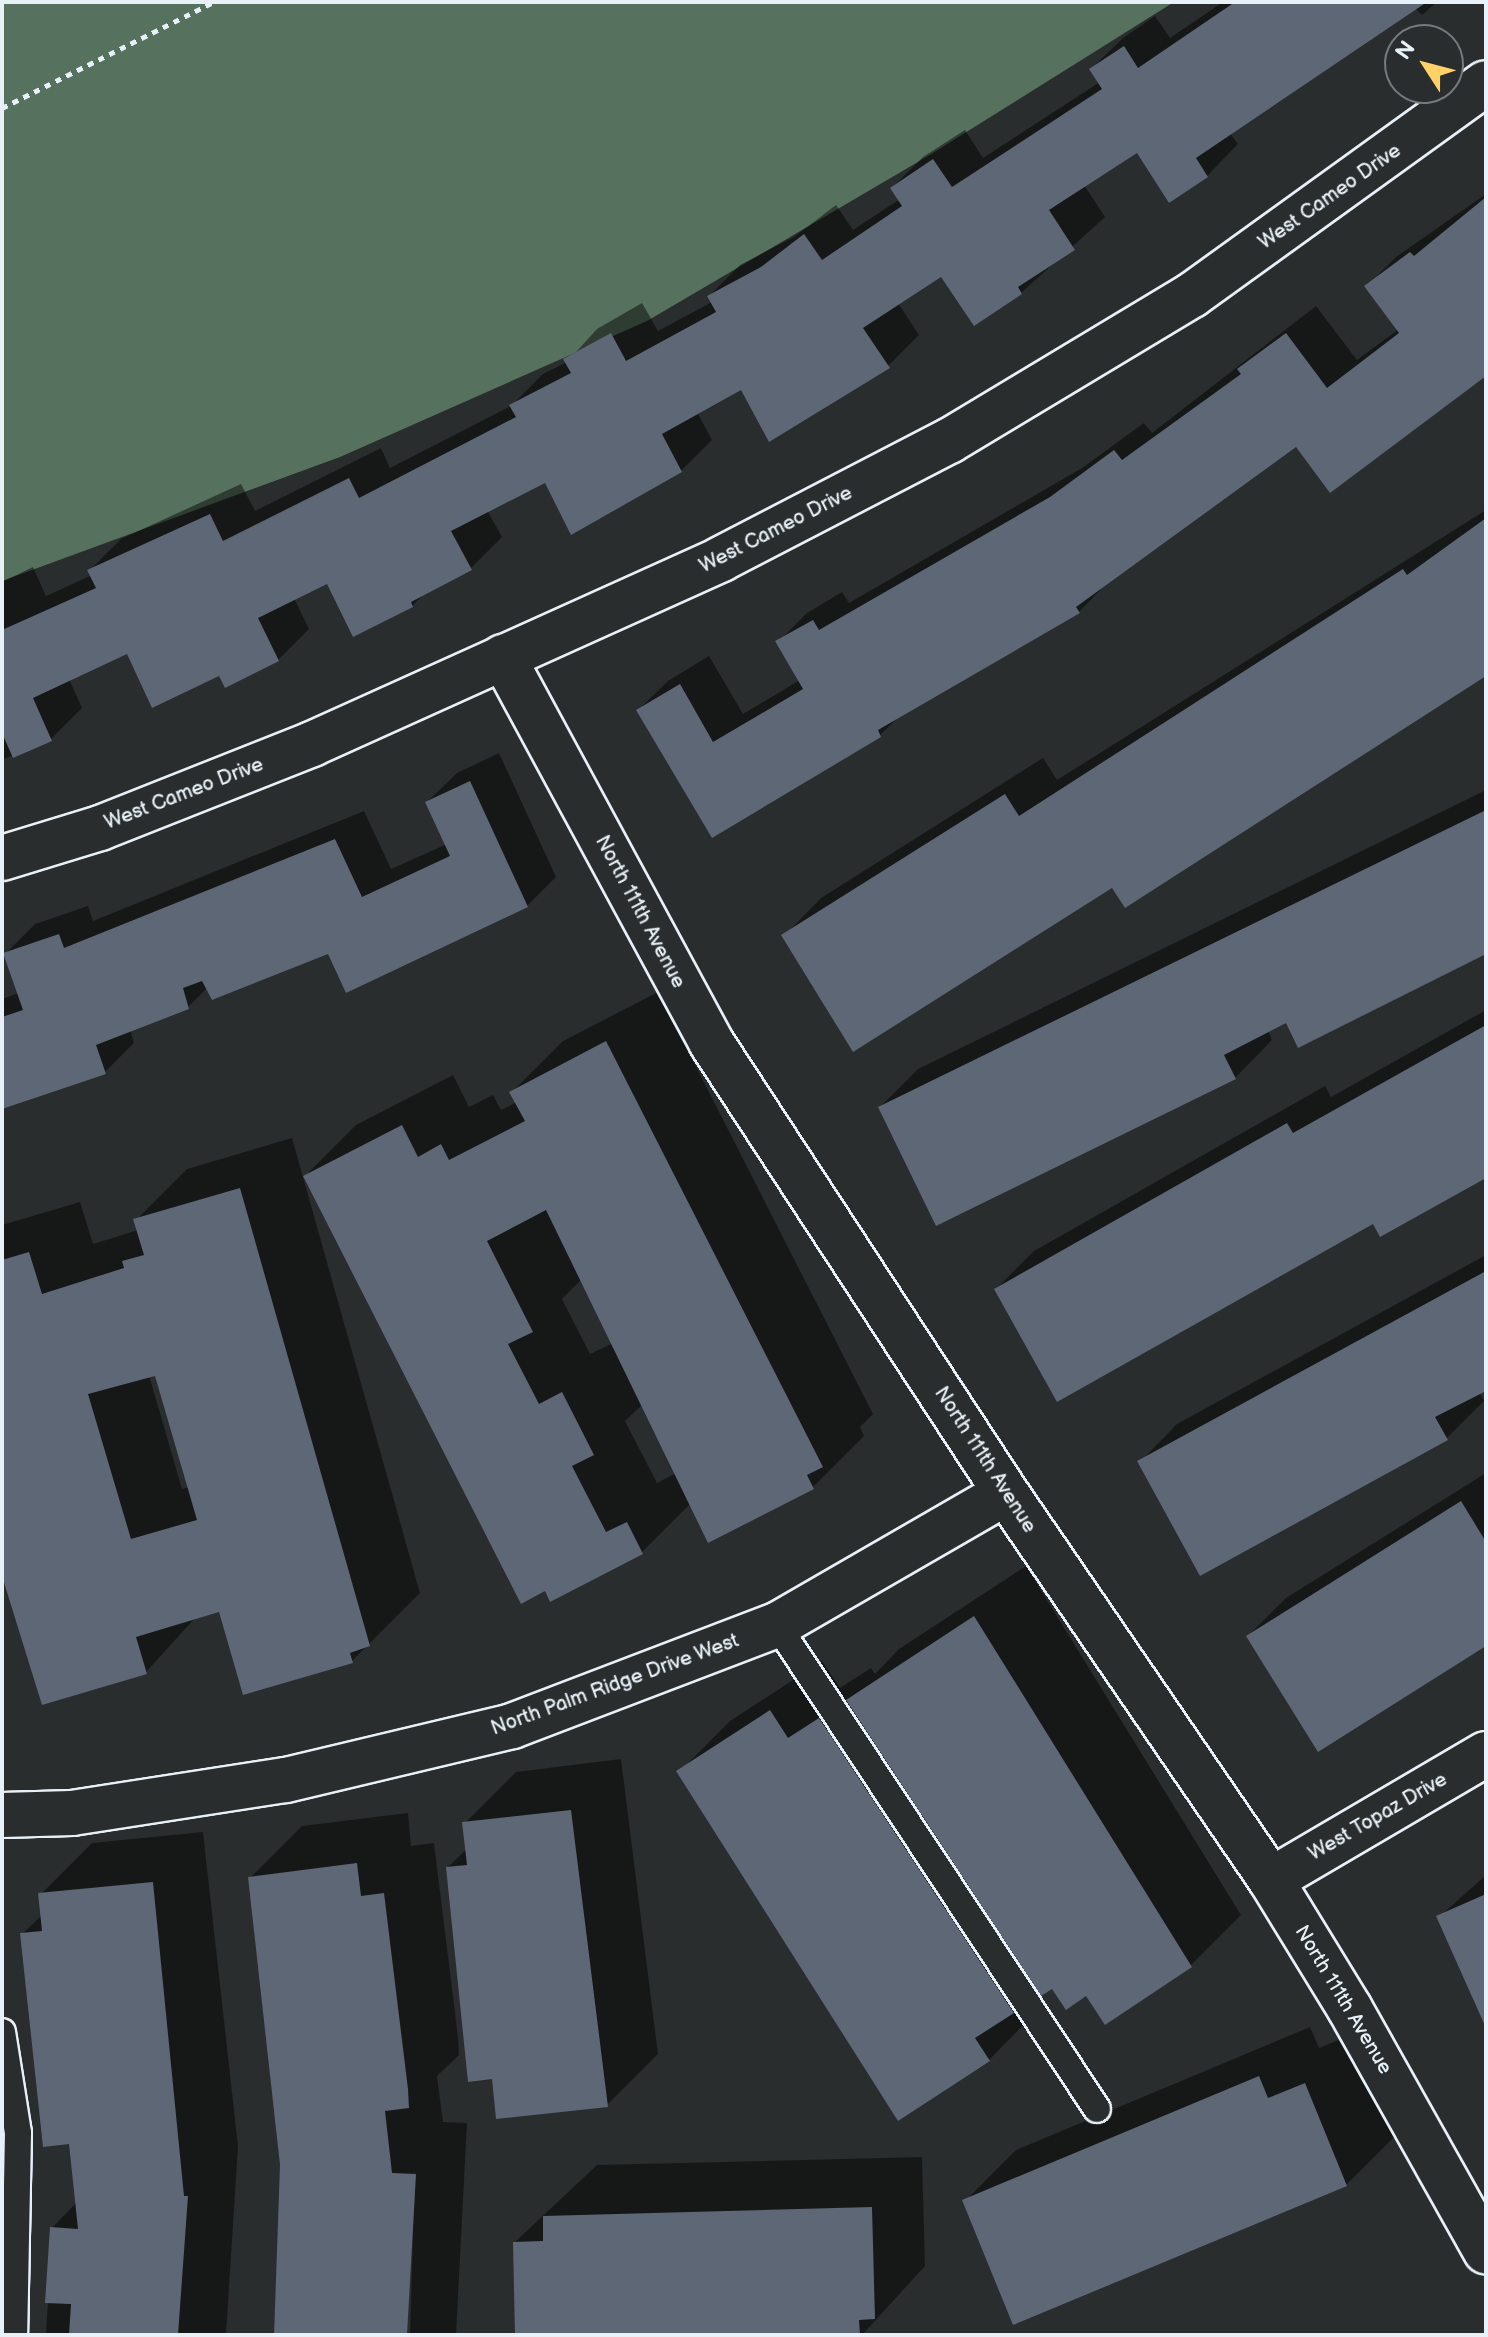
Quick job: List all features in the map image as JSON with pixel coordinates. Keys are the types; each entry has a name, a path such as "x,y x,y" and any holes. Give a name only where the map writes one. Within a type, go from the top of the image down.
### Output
{"street":[{"name":"West Cameo Drive","path":"2,858 100,828 312,744 721,559 949,441 1192,295 1486,83"},
{"name":"North 111th Avenue","path":"503,657 711,1042 1006,1493 1271,1880 1350,2009 1486,2251"},
{"name":"North Palm Ridge Drive West","path":"2,1815 72,1813 286,1780 497,1730 777,1625 1006,1493"},
{"name":"West Topaz Drive","path":"1271,1880 1486,1754"}],"lane":[{"path":"777,1625 1097,2109"},
{"path":"2,2032 18,2133 14,2335"}],"path":[{"path":"2,108 214,2"}],"green space":[{"path":"2,2 1174,2 928,156 647,321 340,457 2,581"}],"building":[{"path":"1235,2 1427,2 1394,24 1384,24 1384,31 1196,158 1208,177 1169,203 1137,153 1049,210 1075,250 1018,287 1022,294 974,326 941,277 863,328 890,368 769,442 741,390 662,434 682,472 571,535 545,483 451,531 472,570 411,602 413,607 353,637 327,584 258,618 279,661 225,688 219,676 152,708 127,654 33,698 52,741 13,758 2,733 2,630 96,588 87,570 210,514 223,541 349,478 359,498 516,417 509,405 571,373 563,359 611,333 626,361 716,312 707,296 761,267 804,234 822,260 902,206 890,188 933,159 952,187 1102,89 1089,69 1124,46 1138,68"},
{"path":"1486,197 1486,376 1330,493 1296,447 1076,607 1080,613 878,730 881,737 712,838 636,710 680,684 713,742 803,689 775,641 813,620 819,630 1050,497 1114,450 1122,460 1241,374 1237,369 1286,333 1327,388 1399,333 1364,286 1410,252 1414,256"},
{"path":"1486,518 1486,676 1125,908 1112,888 853,1052 781,935 1005,794 1019,816 1403,569 1407,575"},
{"path":"470,781 528,907 346,993 328,954 212,1000 202,981 183,988 189,1009 96,1045 106,1074 2,1109 2,1017 23,1010 3,953 59,934 64,948 335,839 362,897 450,856 425,802"},
{"path":"1486,810 1486,954 1298,1048 1286,1023 1224,1055 1236,1079 936,1226 878,1107"},
{"path":"1486,1025 1486,1178 1380,1237 1373,1224 1057,1402 994,1289 1287,1123 1293,1133"},
{"path":"606,1041 823,1467 807,1475 814,1489 708,1543 546,1210 487,1241 533,1332 508,1344 539,1404 562,1392 594,1455 572,1466 606,1532 627,1522 643,1554 550,1602 545,1591 521,1604 303,1176 402,1125 418,1157 441,1144 449,1160 525,1121 509,1092"},
{"path":"240,1188 370,1646 350,1653 353,1663 243,1695 219,1612 136,1637 147,1674 42,1705 2,1576 2,1260 29,1252 42,1294 124,1268 122,1261 144,1255 133,1219","holes":["155,1376 197,1520 131,1539 88,1394"]},
{"path":"1486,1271 1486,1391 1435,1417 1448,1440 1200,1576 1137,1461"},
{"path":"1461,1501 1486,1542 1486,1646 1318,1752 1246,1636"},
{"path":"974,1616 1192,1967 1105,2025 1086,1996 1066,2010 1052,1989 1041,1996 846,1700"},
{"path":"770,1710 788,1738 819,1718 1014,2013 975,2038 990,2061 898,2121 676,1771"},
{"path":"571,1810 608,2107 496,2119 492,2079 468,2082 446,1867 467,1865 462,1822"},
{"path":"357,1863 361,1896 384,1893 408,2089 409,2108 385,2111 392,2173 416,2174 407,2335 274,2335 280,2165 248,1877"},
{"path":"153,1882 184,2196 188,2196 178,2335 69,2335 71,2304 45,2303 50,2227 78,2229 69,2144 43,2147 20,1933 42,1931 38,1893"},
{"path":"1486,1894 1486,2028 1436,1916"},
{"path":"1259,2076 1268,2098 1305,2083 1347,2186 1013,2325 962,2200"},
{"path":"872,2207 875,2319 859,2320 860,2335 515,2335 513,2242 543,2241 543,2216"}]}
